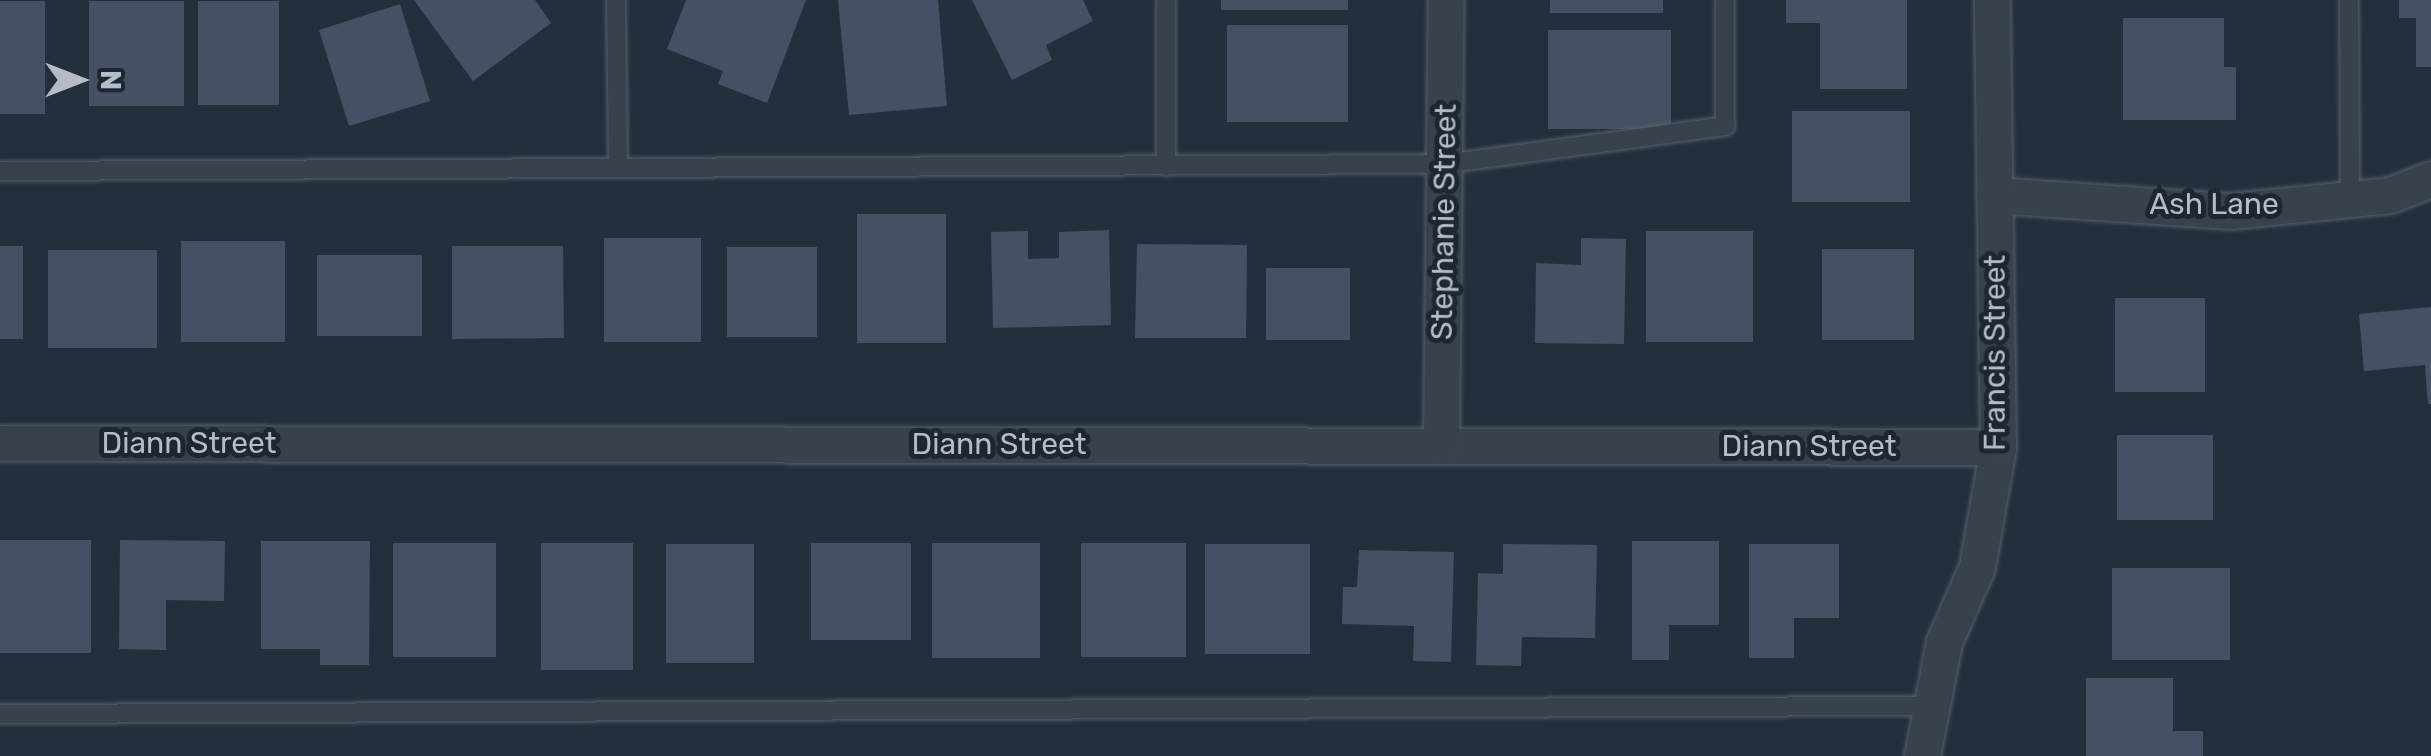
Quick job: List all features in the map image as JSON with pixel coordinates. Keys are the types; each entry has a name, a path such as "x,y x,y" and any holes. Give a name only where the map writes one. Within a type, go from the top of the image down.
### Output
{"street":[{"name":"Stephanie Street","path":"1441,443 1446,0"},
{"name":"Francis Street","path":"1922,756 1944,642 1977,567 1998,448 1992,0"},
{"name":"Ash Lane","path":"1994,195 2230,211 2390,195 2431,179"},
{"name":"Diann Street","path":"0,443 1441,443 1998,448"}],"lane":[{"path":"616,0 618,168"},
{"path":"1166,0 1166,166"},
{"path":"0,171 1445,164 1725,126 1725,0"},
{"path":"2349,0 2350,198"},
{"path":"0,714 1929,706"}],"building":[{"path":"414,0 535,0 551,23 473,81"},
{"path":"686,0 806,0 767,103 718,84 723,71 667,49"},
{"path":"838,0 938,0 947,106 849,115"},
{"path":"972,0 1083,0 1093,21 1046,45 1052,60 1012,80"},
{"path":"1221,0 1348,0 1348,10 1221,10"},
{"path":"1550,0 1663,0 1663,13 1550,13"},
{"path":"1786,0 1907,0 1907,89 1820,89 1820,23 1786,23"},
{"path":"2399,0 2431,0 2431,67 2416,67 2416,18 2399,18"},
{"path":"0,1 45,1 45,114 0,114"},
{"path":"89,1 184,1 184,106 89,106"},
{"path":"198,1 279,1 279,105 198,105"},
{"path":"400,4 430,101 349,126 319,30"},
{"path":"2123,18 2224,18 2224,67 2236,67 2236,120 2123,120"},
{"path":"1227,25 1348,25 1348,122 1227,122"},
{"path":"1548,30 1671,30 1671,129 1548,129"},
{"path":"1792,111 1910,111 1910,202 1792,202"},
{"path":"857,214 946,214 946,343 857,343"},
{"path":"1109,230 1111,325 993,328 991,232 1028,231 1028,259 1059,258 1059,232"},
{"path":"1646,231 1753,231 1753,342 1646,342"},
{"path":"604,238 701,238 701,342 604,342"},
{"path":"1581,238 1626,239 1624,344 1535,343 1536,263 1581,265"},
{"path":"181,241 285,241 285,342 181,342"},
{"path":"1137,244 1247,245 1246,338 1135,338"},
{"path":"0,246 23,246 23,339 0,339"},
{"path":"452,246 563,246 564,338 452,339"},
{"path":"727,247 817,247 817,337 727,337"},
{"path":"1822,249 1914,249 1914,340 1822,340"},
{"path":"48,250 157,250 157,348 48,348"},
{"path":"317,255 422,255 422,336 317,336"},
{"path":"1266,268 1350,268 1350,340 1266,340"},
{"path":"2115,298 2205,298 2205,392 2115,392"},
{"path":"2431,307 2428,404 2425,365 2364,371 2359,314"},
{"path":"2117,435 2213,435 2213,520 2117,520"},
{"path":"0,540 91,540 91,653 0,653"},
{"path":"120,540 225,541 224,601 166,600 166,650 119,649"},
{"path":"261,541 370,541 369,665 320,665 320,649 261,649"},
{"path":"1632,541 1719,541 1719,625 1669,625 1669,660 1632,660"},
{"path":"393,543 496,543 496,657 393,657"},
{"path":"541,543 633,543 633,670 541,670"},
{"path":"811,543 911,543 911,640 811,640"},
{"path":"932,543 1040,543 1040,658 932,658"},
{"path":"1081,543 1186,543 1186,657 1081,657"},
{"path":"666,544 754,544 754,663 666,663"},
{"path":"1205,544 1310,544 1310,654 1205,654"},
{"path":"1503,544 1597,545 1595,638 1522,637 1521,666 1476,665 1478,573 1503,574"},
{"path":"1749,544 1839,544 1839,618 1794,618 1794,658 1749,658"},
{"path":"1359,550 1454,552 1451,662 1413,661 1414,626 1342,624 1343,587 1357,587"},
{"path":"2112,568 2230,568 2230,660 2112,660"},
{"path":"2086,678 2173,678 2173,731 2203,731 2203,756 2086,756"}]}
